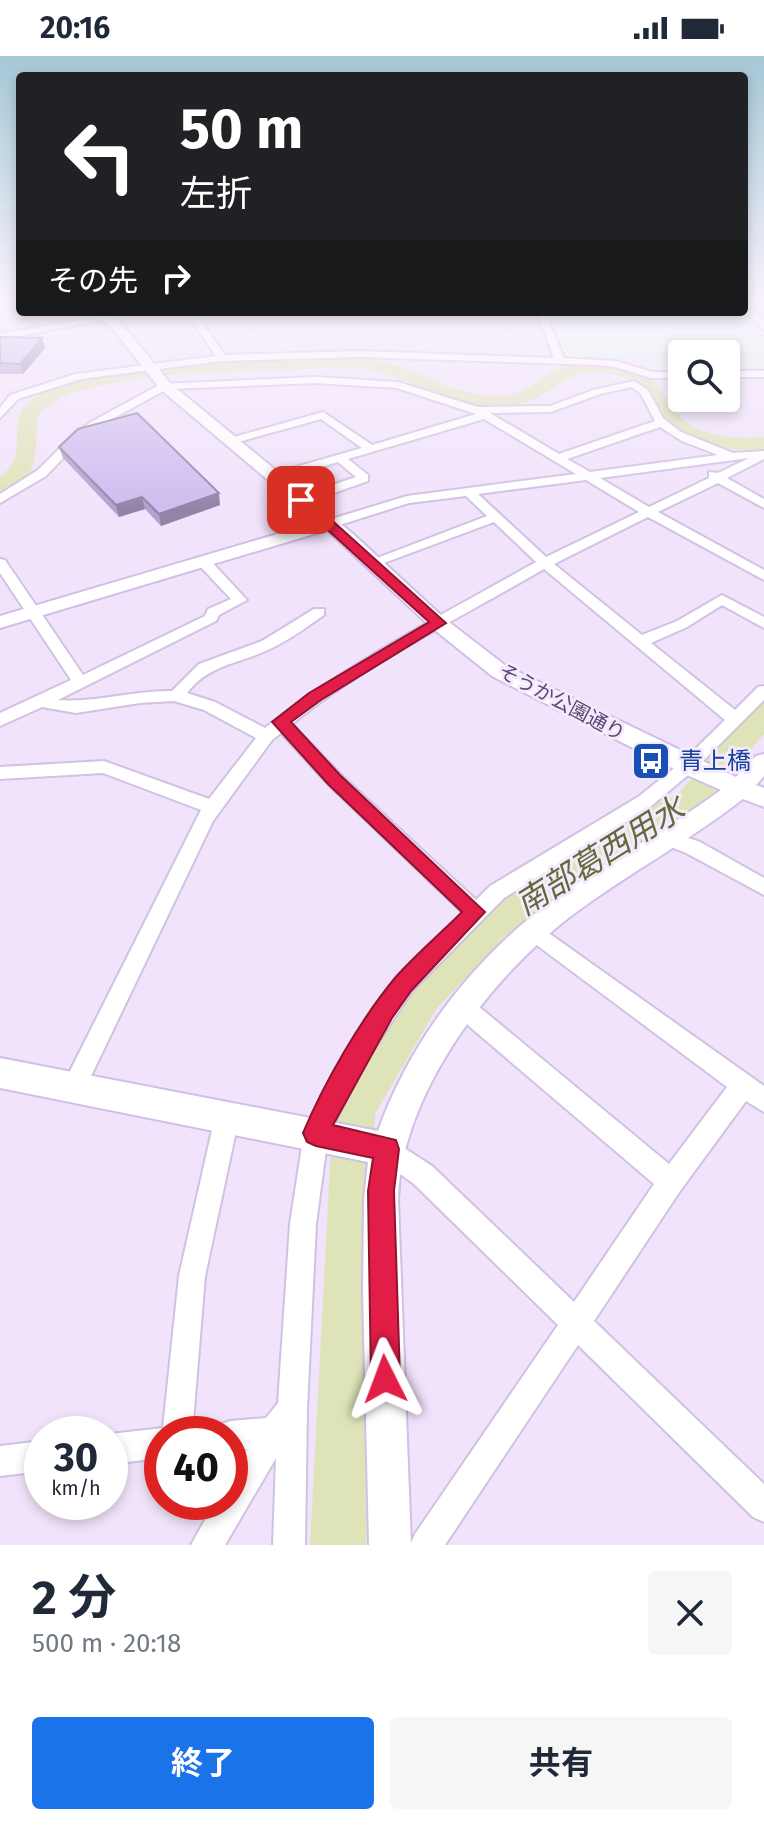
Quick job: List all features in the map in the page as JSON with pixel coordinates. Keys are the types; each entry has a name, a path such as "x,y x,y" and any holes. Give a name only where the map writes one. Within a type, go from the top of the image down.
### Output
{"street":[{"name":"そうか公園通り","path":"150,369 330,524 438,623 522,685 744,791"},
{"path":"0,499 42,473 70,443 155,375 177,369"},
{"path":"633,369 651,375 668,375"},
{"path":"740,374 764,374"},
{"path":"0,415 14,397 79,376 155,375 382,383 481,412 764,576"},
{"path":"275,477 481,412 551,409 597,392 634,384 649,396 661,423 677,434 731,456"},
{"path":"231,441 323,415 371,449"},
{"path":"558,458 661,423"},
{"path":"0,622 407,500 690,461 764,454"},
{"path":"74,1087 212,807 266,736 281,722 315,697 545,563 764,454"},
{"path":"301,500 364,478 340,458"},
{"path":"690,461 764,504"},
{"path":"469,492 545,563 736,720"},
{"path":"371,563 496,517"},
{"path":"0,720 79,680 132,659 211,618 213,612 240,600 203,561"},
{"path":"0,563 79,680"},
{"path":"642,641 682,624 722,599 764,623"},
{"path":"176,696 199,669 225,657 257,650 313,615"},
{"path":"289,1545 283,1420 303,1224 320,1134 360,1050 404,984 497,892 623,817 692,768 764,691"},
{"path":"39,701 60,708 76,709 176,696 198,702 266,736"},
{"path":"281,722 334,779 475,912"},
{"path":"390,1545 381,1297 380,1146 439,1039 494,970 533,931 568,902 744,791 764,762"},
{"path":"0,773 104,767 212,807"},
{"path":"668,838 687,843 764,887"},
{"path":"426,1545 671,1182 753,1092 533,931"},
{"path":"464,1008 671,1182"},
{"path":"0,1073 380,1146 423,1175 764,1506"},
{"path":"179,1416 192,1276 227,1117"},
{"path":"248,1431 283,1420"},
{"path":"207,1545 283,1420"},
{"path":"0,1461 24,1458"}],"building":[{"path":"137,413 219,493 159,514 142,497 116,505 59,447 78,429"}],"waterway":[{"path":"0,487 17,475 25,463 28,418 33,408 45,399 98,381 177,369"},
{"path":"389,369 463,397 494,402 534,394 569,369"},
{"path":"615,369 649,383 673,420 691,433 729,443 764,443"},
{"name":"南部葛西用水","path":"338,1545 354,1110 423,996 493,924 640,826 689,803 764,714"}],"place":[{"name":"青上橋","path":"651,761"}],"route":[{"path":"301,500 347,538 438,623 315,697 281,722 334,779 475,912 404,984 384,1010 316,1133 387,1149 381,1191 385,1379"}]}
